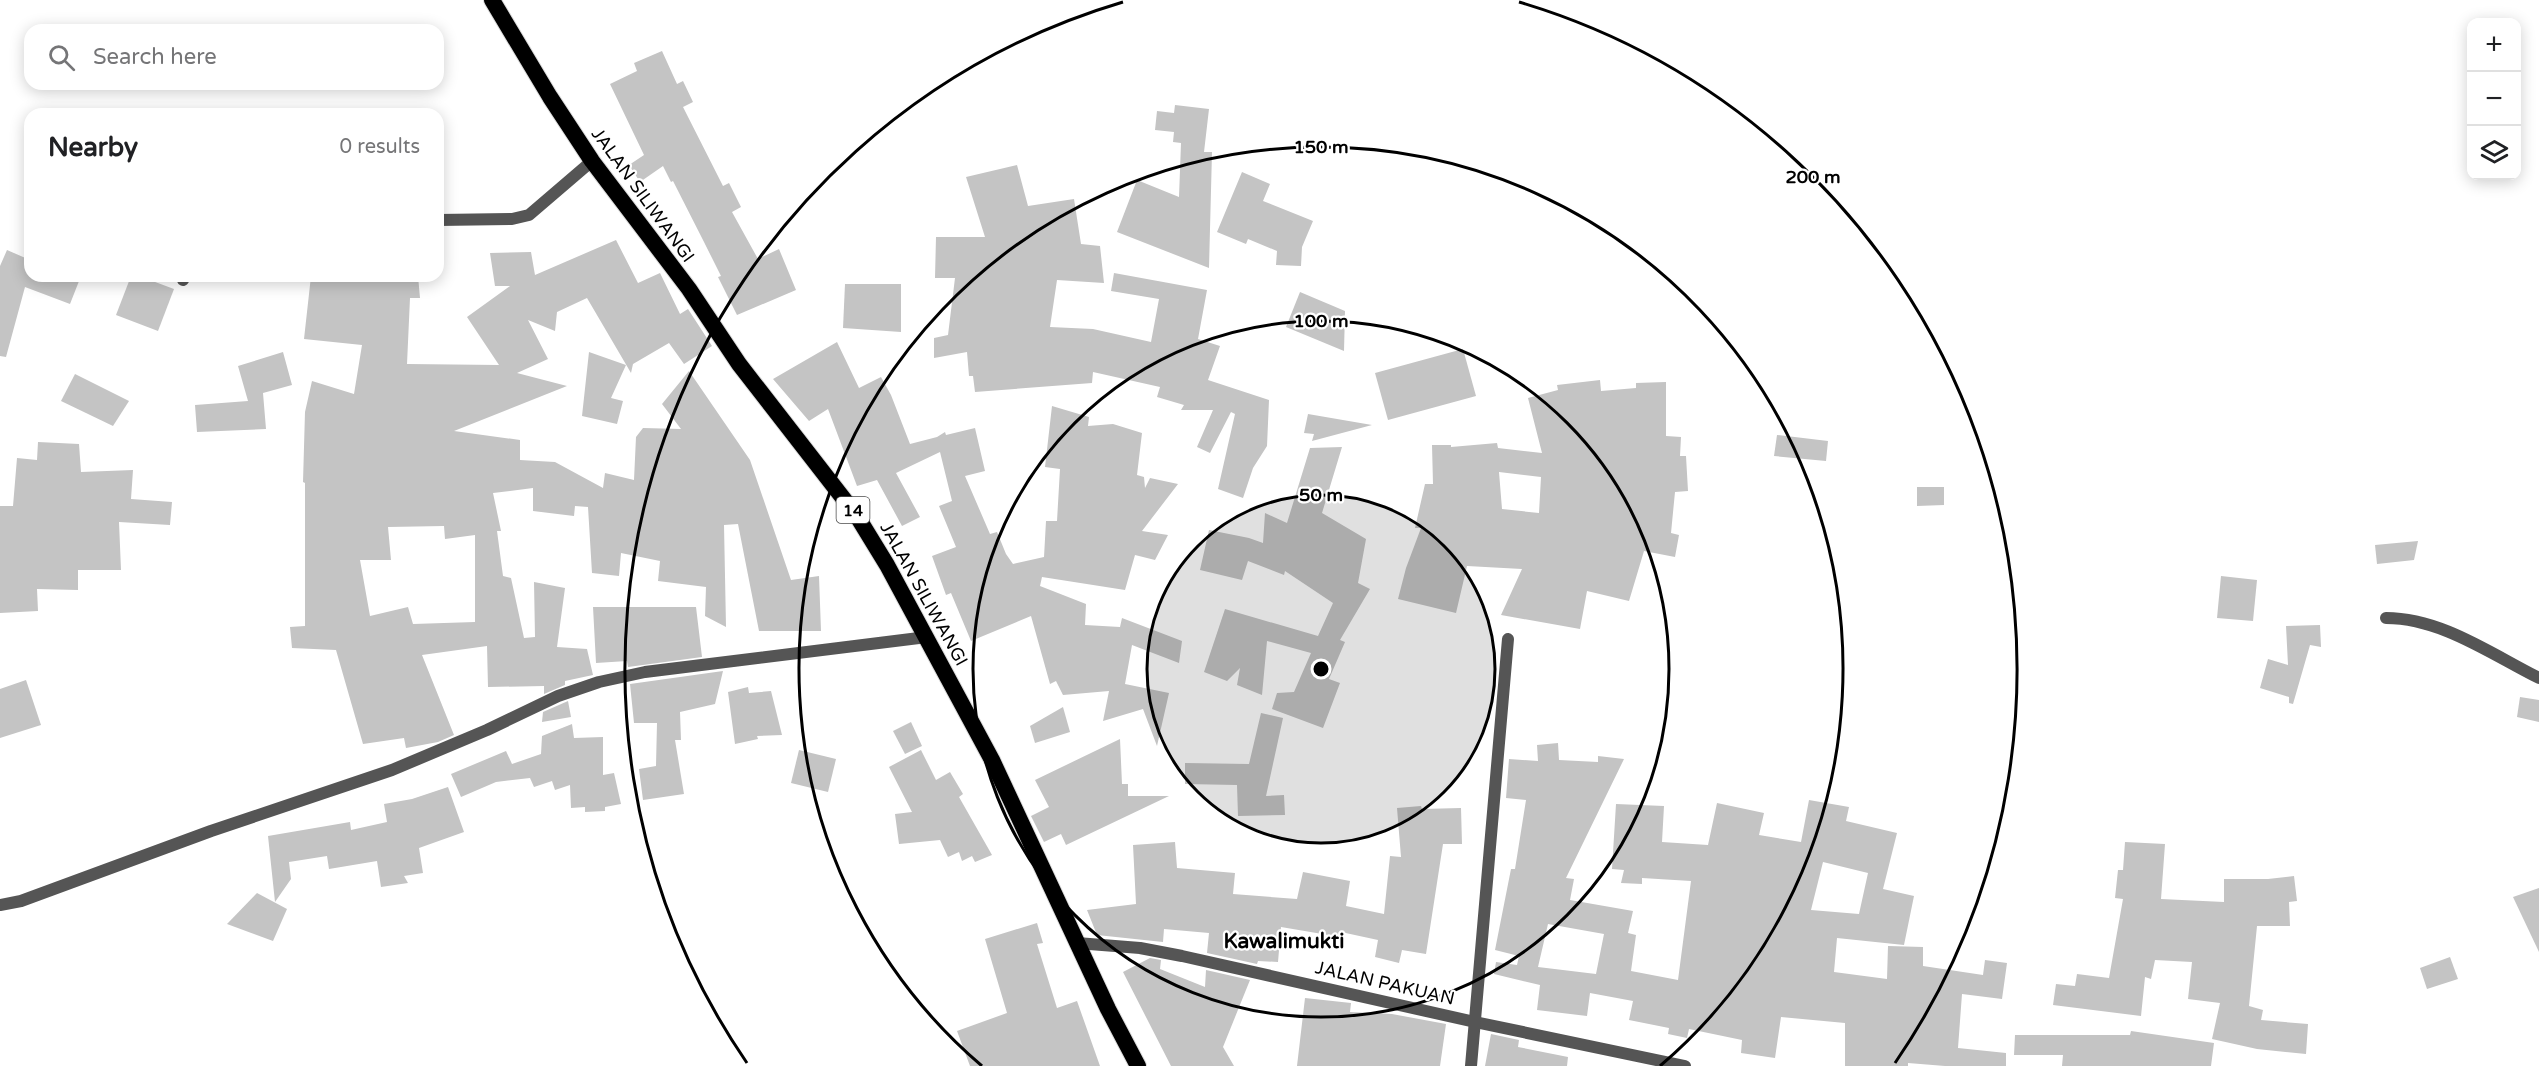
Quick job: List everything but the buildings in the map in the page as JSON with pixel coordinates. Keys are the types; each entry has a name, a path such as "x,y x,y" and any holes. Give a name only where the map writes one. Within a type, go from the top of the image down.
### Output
{"highway":[{"name":"JALAN SILIWANGI","path":"492,0 549,97 592,161 689,289 739,364 857,516 927,637 992,760 1077,943 1138,1066"}],"street":[{"path":"444,220 512,219 529,215 592,161"},
{"path":"2386,618 2407,618 2431,624 2539,678"},
{"path":"0,905 21,901 211,831 392,770 487,730 558,696 600,682 645,672 927,637"},
{"path":"1471,1066 1508,639"},
{"name":"JALAN PAKUAN","path":"1077,943 1140,948 1172,954 1475,1022 1685,1066"}],"district":[{"name":"Kawalimukti","path":"1284,941"}]}
